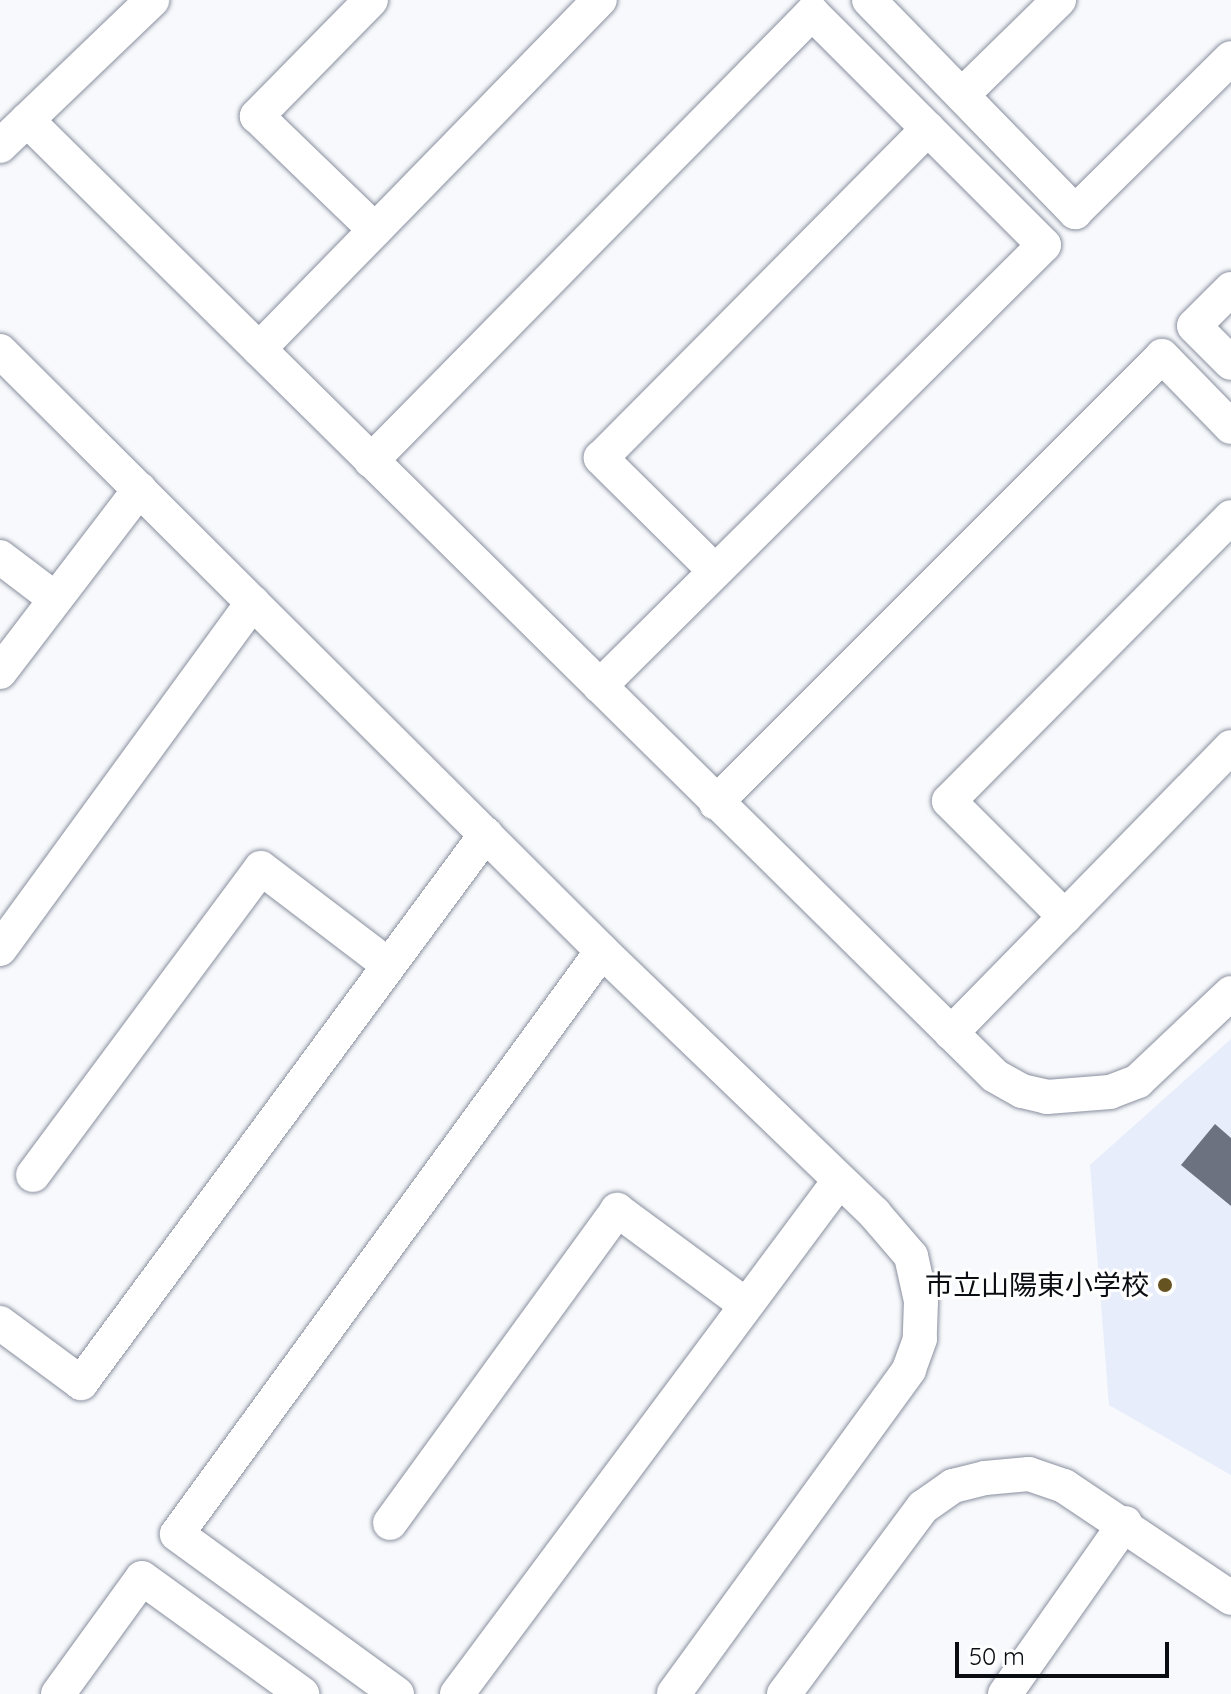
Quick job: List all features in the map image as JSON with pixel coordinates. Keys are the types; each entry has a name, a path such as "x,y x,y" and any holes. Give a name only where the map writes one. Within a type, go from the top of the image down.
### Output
{"street":[{"path":"0,146 152,0"},
{"path":"371,0 257,116 375,230"},
{"path":"259,349 600,0"},
{"path":"869,0 1075,212 1231,58"},
{"path":"962,95 1059,0"},
{"path":"371,461 812,13 1044,245 600,686"},
{"path":"27,120 995,1076 1022,1091 1078,1098 1138,1081 1231,993"},
{"path":"715,571 601,458 928,129"},
{"path":"1231,289 1194,326 1231,363"},
{"path":"0,351 602,951 839,1181 911,1256 921,1301 920,1339 909,1370 674,1694"},
{"path":"716,803 1162,356 1231,427"},
{"path":"0,672 140,489"},
{"path":"1065,917 949,801 1231,517"},
{"path":"0,557 54,598"},
{"path":"0,949 253,602"},
{"path":"951,1033 1231,747"},
{"path":"0,1323 81,1383 387,964 486,834"},
{"path":"33,1175 261,868 387,964"},
{"path":"397,1694 177,1534 602,951"},
{"path":"457,1694 839,1181"},
{"path":"390,1523 617,1210 746,1305"},
{"path":"784,1694 895,1539 923,1507 953,1486 1029,1474 1064,1486 1125,1523 1231,1598"},
{"path":"1005,1694 1125,1523"},
{"path":"58,1694 142,1578 279,1687"}],"shaded area":[{"name":"市立山陽東小学校","path":"1231,1039 1231,1475 1109,1405 1090,1165"}],"building":[{"path":"1215,1124 1231,1138 1231,1206 1181,1165"}],"place":[{"name":"市立山陽東小学校","path":"1165,1285"}]}
